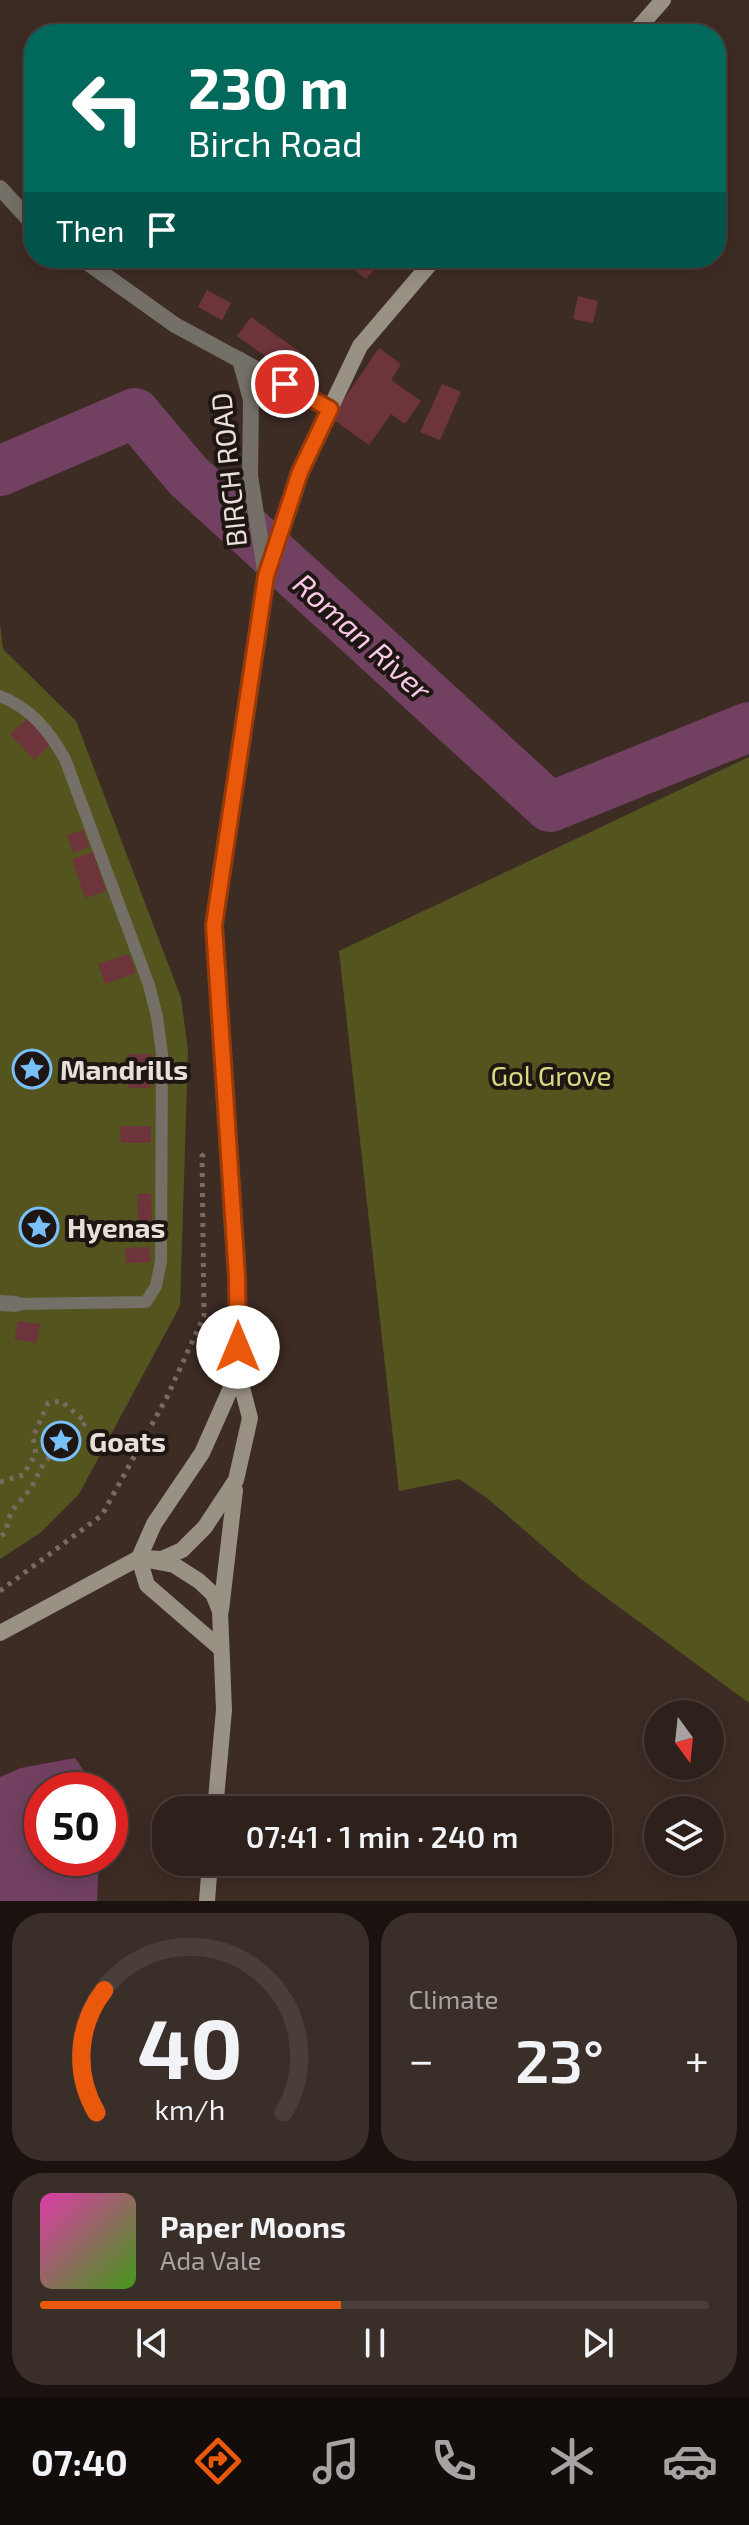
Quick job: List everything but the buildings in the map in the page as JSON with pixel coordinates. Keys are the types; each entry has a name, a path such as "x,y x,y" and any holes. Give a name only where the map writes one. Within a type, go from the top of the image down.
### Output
{"main road":[{"path":"642,24 663,0"},
{"path":"216,1796 224,1710 220,1611 236,1480 250,1418 238,1372 237,1283 214,925 266,576 300,472 360,346 426,268"},
{"path":"220,1648 147,1585 139,1558 154,1524 202,1453 238,1372"},
{"path":"0,1633 139,1558 162,1559 182,1550 205,1527 236,1480"},
{"path":"139,1558 174,1565 199,1581 213,1594 220,1611"},
{"path":"207,1901 209,1876"}],"street":[{"path":"0,188 24,214"},
{"name":"BIRCH ROAD","path":"95,268 175,325 330,409"},
{"name":"BIRCH ROAD","path":"240,360 251,400 250,476 266,576"}],"lane":[{"path":"0,696 33,715 53,737 65,759 149,985 162,1054 161,1261 156,1286 146,1302 8,1303"}],"path":[{"path":"0,1591 102,1515 167,1397 204,1316 202,1156 227,1133"},
{"path":"0,1482 23,1475 36,1454 33,1437 48,1403 61,1401 86,1422 71,1441 45,1461 31,1488 11,1512 5,1533 0,1537"}],"green space":[{"path":"0,624 3,649 76,721 181,998 188,1050 180,1306 79,1494 40,1533 0,1559"},
{"name":"Gol Grove","path":"749,757 749,1703 581,1579 487,1498 459,1479 399,1491 339,951"}],"shaded area":[{"path":"75,1758 85,1772 24,1772 24,1876 98,1876 97,1901 0,1901 0,1777 21,1768"}],"waterway":[{"name":"Roman River","path":"0,471 135,413 188,476 550,807 749,727"}],"place":[{"name":"Mandrills","path":"32,1069"},
{"name":"Hyenas","path":"39,1227"},
{"name":"Goats","path":"61,1441"}],"route":[{"path":"238,1347 237,1277 214,925 266,576 300,472 330,409 285,384"}]}
